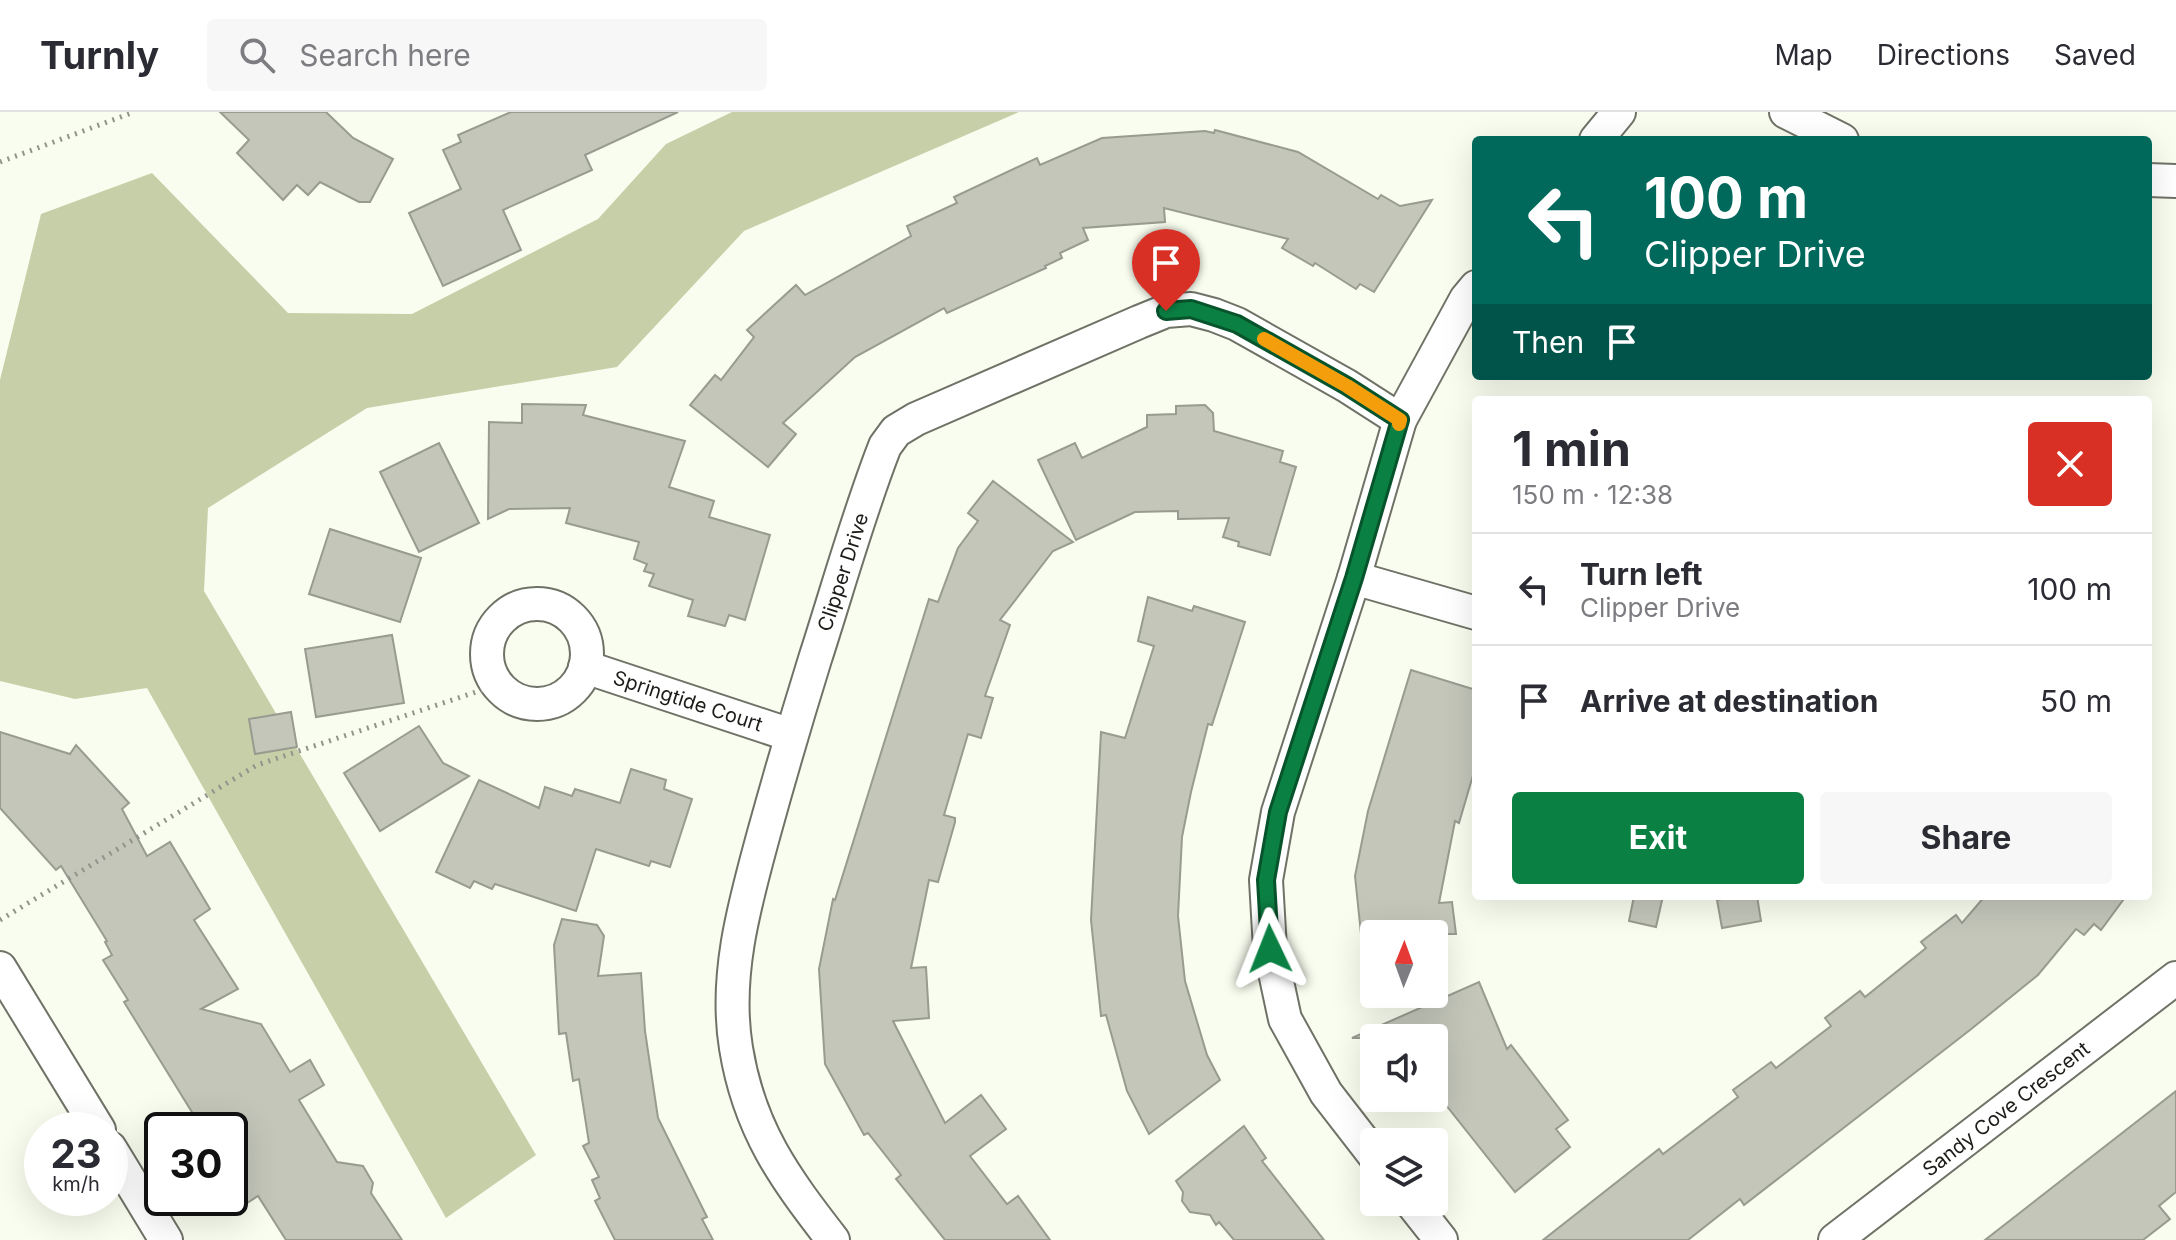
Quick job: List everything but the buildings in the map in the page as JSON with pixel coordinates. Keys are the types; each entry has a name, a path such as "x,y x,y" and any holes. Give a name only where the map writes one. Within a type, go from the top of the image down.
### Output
{"street":[{"path":"1599,136 1619,112"},
{"path":"1786,112 1834,136"},
{"path":"2152,180 2176,181"},
{"path":"1360,1137 1326,1093 1285,1019 1270,949 1266,880 1278,812 1354,578 1400,420 1472,292"},
{"name":"Clipper Drive","path":"833,1240 787,1181 764,1140 748,1098 736,1047 733,996 742,914 791,735 885,446 896,431 916,419 1166,311 1191,309 1237,324 1400,420"},
{"path":"1354,578 1472,612"},
{"path":"532,604 544,604 560,610 579,627 587,650 585,667 577,685 553,702 536,705 512,698 497,685 487,662 488,641 497,623 509,612 532,604"},
{"name":"Springtide Court","path":"585,667 791,735"},
{"path":"0,968 88,1112"},
{"name":"Sandy Cove Crescent","path":"1835,1240 2176,978"},
{"path":"128,1178 166,1240"},
{"path":"1422,1216 1441,1240"}],"path":[{"path":"0,162 134,112"},
{"path":"0,920 257,765 497,685"}],"green space":[{"path":"732,112 1019,112 744,231 617,367 367,408 208,508 204,591 536,1155 446,1218 147,688 75,699 0,681 0,380 41,214 152,173 288,313 412,314 598,219 666,144"}],"slow traffic":[{"path":"1264,339 1347,386 1400,420 1399,424"}],"route":[{"path":"1166,311 1191,309 1237,324 1400,420 1354,578 1278,812 1266,880 1270,949"}]}
